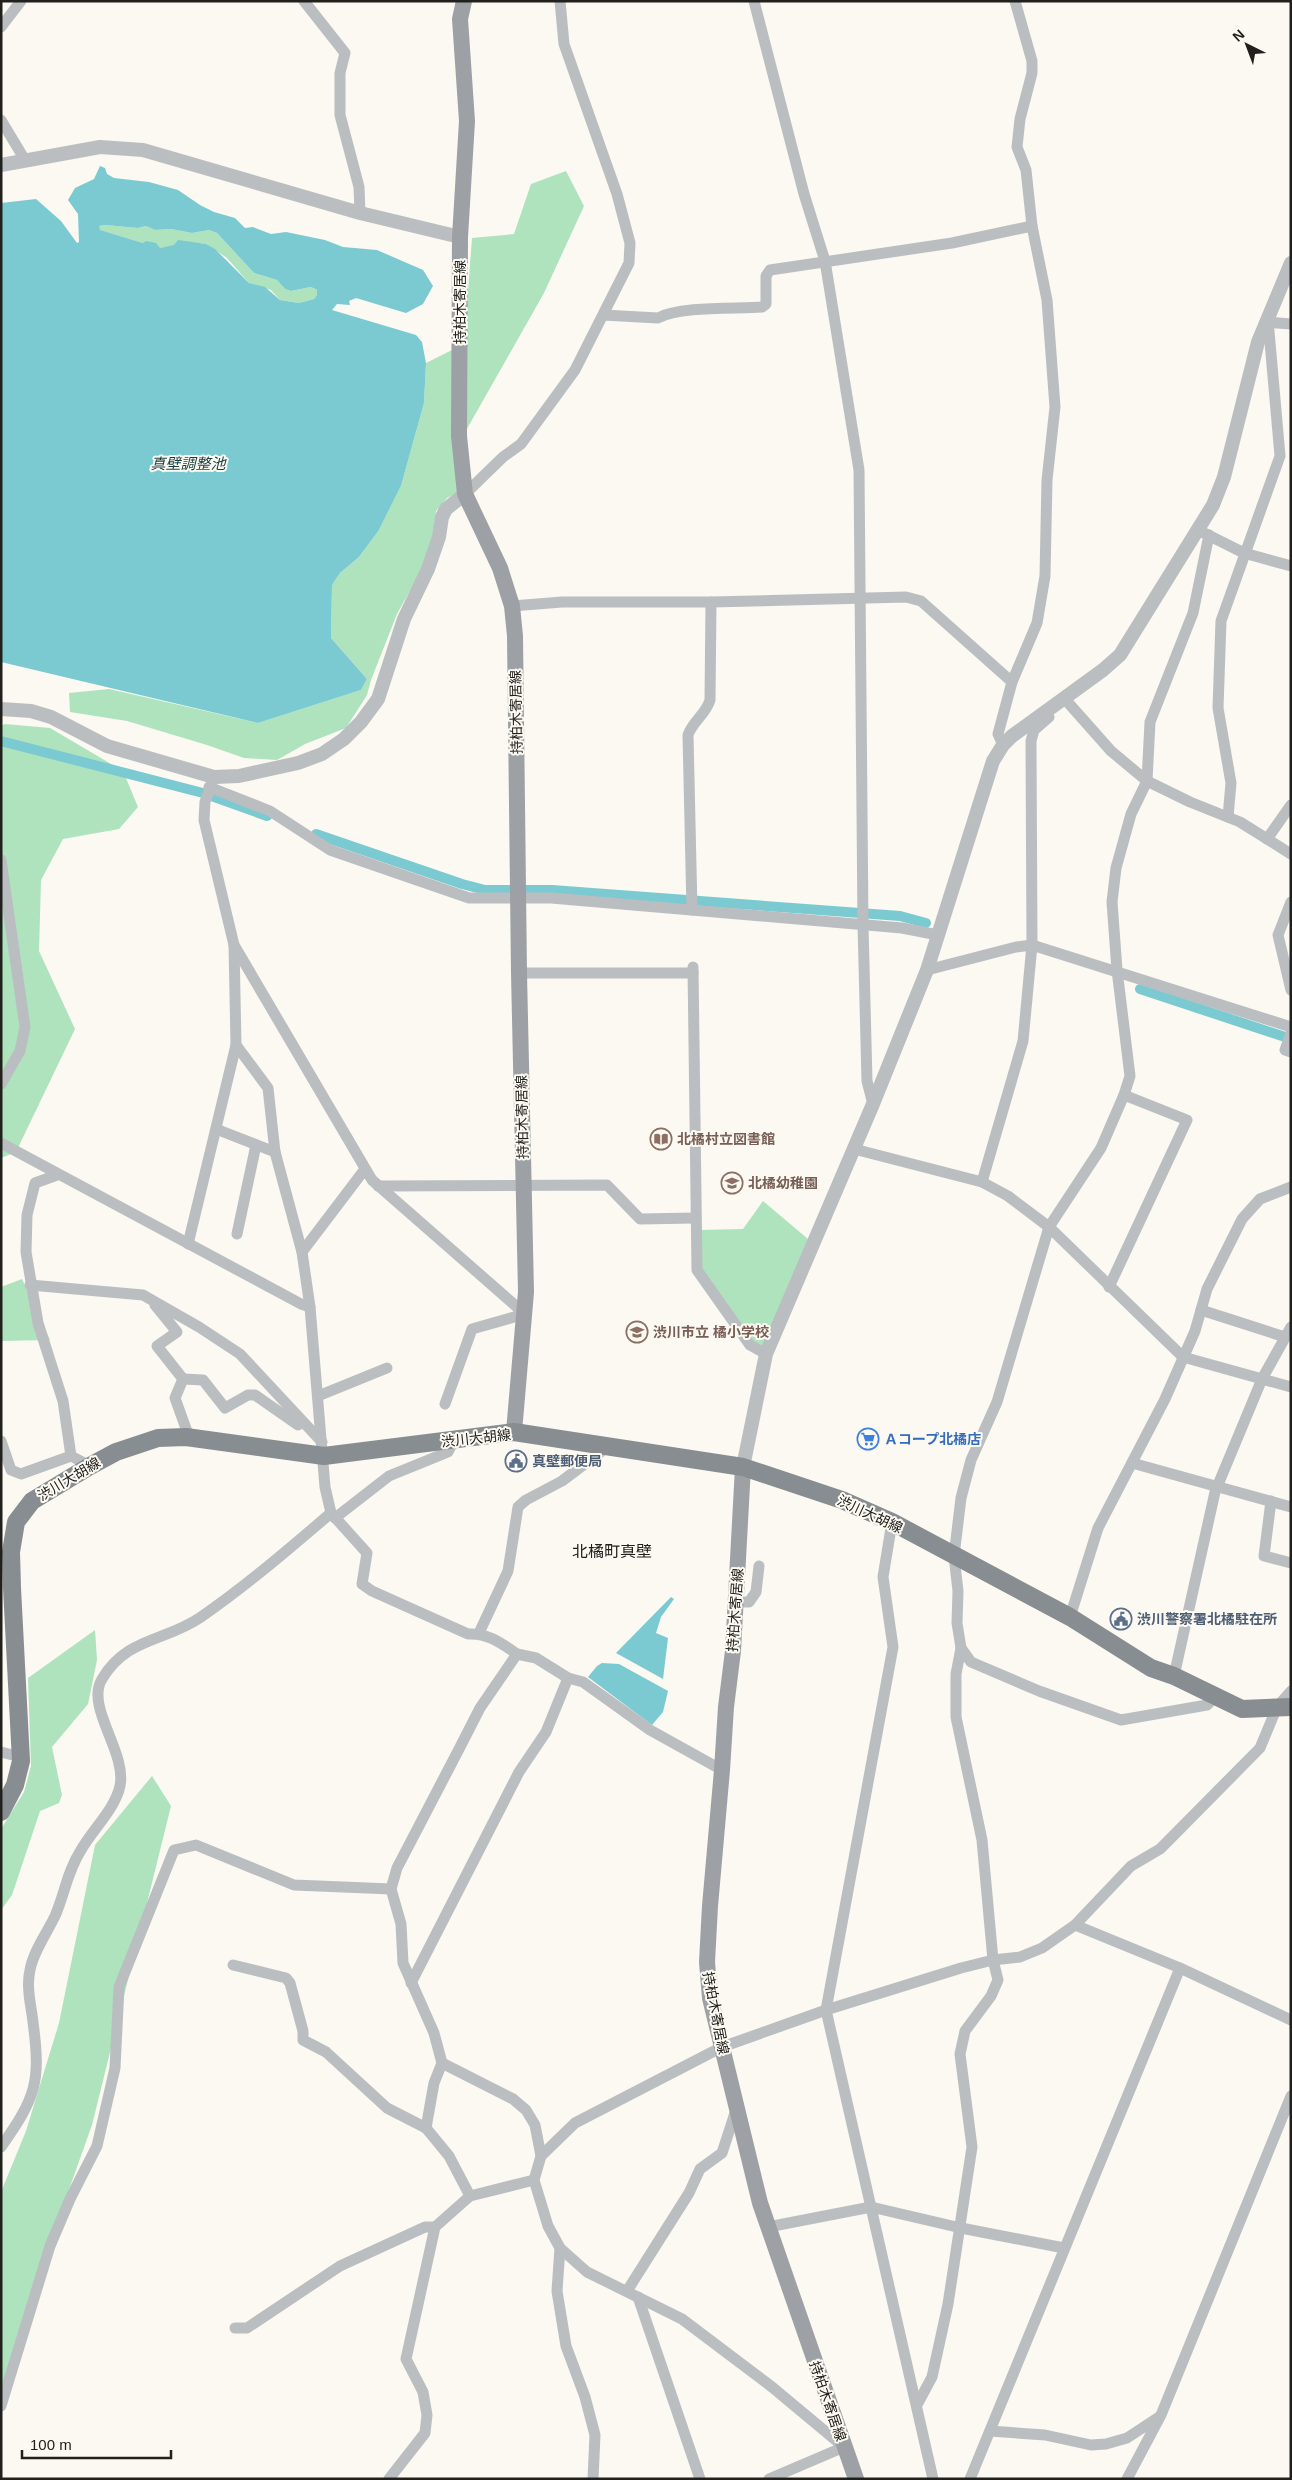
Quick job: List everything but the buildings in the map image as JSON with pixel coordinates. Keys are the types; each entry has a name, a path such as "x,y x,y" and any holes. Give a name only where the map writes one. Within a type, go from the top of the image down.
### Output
{"main road":[{"name":"持柏木寄居線","path":"464,1 460,19 467,121 460,237 459,436 465,494 500,568 512,606 515,636 518,973 524,1186 525,1314 514,1432"},
{"name":"渋川大胡線","path":"1,1812 15,1785 21,1757 6,1588 16,1522 32,1502 90,1466 138,1443 158,1438 189,1437 323,1449 454,1440 514,1432 743,1468 842,1500 892,1522 1070,1617 1151,1668 1174,1676 1242,1709 1284,1707"},
{"name":"持柏木寄居線","path":"743,1468 733,1651 726,1707 706,1962 710,1998 752,2176 853,2478"}],"street":[{"path":"1,27 21,1"},
{"path":"304,1 345,53 340,73 340,115 359,187 360,214"},
{"path":"209,789 239,776 310,760 334,747 361,722 378,699 404,619 428,569 446,508 465,494 503,457 521,444 575,370 629,263 630,243 616,194 564,44 560,1"},
{"path":"754,1 804,194 825,261 859,470 863,924 867,1081 873,1104"},
{"path":"1002,745 998,734 1012,682 1037,623 1045,576 1047,480 1055,407 1047,300 1032,226 1026,170 1017,147 1020,119 1032,73 1032,61 1015,1"},
{"path":"1,120 25,160"},
{"path":"1,165 100,147 143,150 360,214 460,237"},
{"path":"603,315 658,318 666,314 762,307 766,304 766,276 770,270 952,243 1032,226"},
{"path":"917,2405 932,2377 948,2304 972,2147 960,2054 965,2031 991,1996 998,1980 993,1960 982,1840 956,1717 956,1674 961,1648 957,1623 958,1591 954,1556 961,1498 971,1460 997,1402 1049,1226 1101,1148 1124,1095 1130,1076 1117,970 1112,902 1116,868 1132,814 1147,781 1150,722 1193,613 1204,533 1224,477 1265,322 1291,264"},
{"path":"1265,322 1291,324"},
{"path":"1228,817 1232,783 1218,708 1221,621 1280,456 1269,331 1265,322"},
{"path":"1204,533 1244,553 1291,566"},
{"path":"982,1182 1023,1041 1032,945 1031,740 1038,724 1120,655 1204,533"},
{"path":"512,606 562,602 711,602 906,597 921,601 1012,682"},
{"path":"692,908 688,735 690,728 706,709 710,700 711,602"},
{"path":"743,1468 766,1354 873,1104 927,970 989,772 1002,745 1022,727 1067,700"},
{"path":"1067,700 1110,751 1147,781 1190,802 1228,817 1291,854"},
{"path":"1,709 31,711 51,717 107,746 209,789 270,811 330,850 459,895 481,899 518,891 551,898 692,908 863,924 902,928 938,935"},
{"path":"188,1244 236,1045 234,945 204,820 209,789"},
{"path":"1267,839 1291,805"},
{"path":"1,860 25,1027 20,1050 1,1084"},
{"path":"1291,902 1278,935 1291,990"},
{"path":"234,945 365,1169 378,1186 525,1314"},
{"path":"927,970 1032,945 1117,970 1291,1027"},
{"path":"518,973 693,970 697,1270 750,1345 766,1354"},
{"path":"1288,1050 1291,1033"},
{"path":"236,1045 268,1088 275,1152 302,1252 310,1307 325,1487 333,1515 367,1553 362,1584 372,1591 468,1634 479,1633 492,1637 517,1654 536,1658 568,1678 584,1682 650,1730 722,1770"},
{"path":"1109,1287 1187,1120 1124,1095"},
{"path":"216,1129 275,1152"},
{"path":"1,1143 57,1175 301,1304 310,1307"},
{"path":"238,1234 256,1145"},
{"path":"854,1149 982,1182 1008,1196 1049,1226 1109,1287 1183,1357 1291,1388"},
{"path":"302,1252 365,1169"},
{"path":"57,1175 35,1183 27,1215 26,1252 30,1285 41,1332 63,1401 71,1456"},
{"path":"378,1186 607,1185 640,1219 695,1218"},
{"path":"1070,1617 1098,1528 1132,1464 1183,1357 1195,1331 1207,1289 1242,1219 1260,1199 1291,1187"},
{"path":"30,1285 143,1296 151,1300 199,1327 240,1354 303,1422 323,1449"},
{"path":"151,1300 177,1332 157,1346 183,1379 203,1380 225,1408 248,1395 255,1396 298,1425 303,1422"},
{"path":"1174,1676 1217,1487 1262,1379 1288,1332 1201,1310"},
{"path":"445,1404 472,1329 525,1314"},
{"path":"318,1396 387,1368"},
{"path":"183,1379 175,1398 189,1437"},
{"path":"1,2147 24,2115 32,2098 38,2060 29,1989 30,1970 56,1914 68,1871 113,1803 120,1787 119,1758 102,1715 98,1694 101,1680 116,1661 135,1646 173,1632 200,1618 256,1577 333,1515 389,1476 448,1452 454,1440"},
{"path":"1,1441 11,1470 21,1474 71,1456 90,1466"},
{"path":"479,1633 508,1571 518,1507 526,1500 562,1480 607,1447"},
{"path":"1132,1464 1291,1507"},
{"path":"1271,1502 1264,1556 1291,1563"},
{"path":"892,1522 883,1578 893,1647 826,2010 933,2479"},
{"path":"736,1602 749,1602 756,1592 759,1566"},
{"path":"961,1648 971,1662 1039,1691 1121,1720 1207,1705 1216,1697"},
{"path":"426,2128 434,2083 442,2063 434,2034 403,1963 402,1924 391,1889 397,1868 480,1708 517,1654"},
{"path":"411,1983 518,1772 546,1732 568,1678"},
{"path":"541,2156 575,2124 722,2047 826,2010 962,1968 993,1960 1020,1957 1055,1940 1075,1925 1131,1866 1160,1849 1260,1748 1291,1691"},
{"path":"1,1752 21,1757"},
{"path":"1,2406 50,2246 70,2199 97,2146 115,2068 119,1987 174,1850 196,1845 294,1884 391,1889"},
{"path":"1075,1925 1180,1968 1291,2020"},
{"path":"233,1965 286,1978 290,1983 303,2030 303,2040 326,2052 387,2108 426,2128 449,2156 470,2196"},
{"path":"970,2479 1180,1968"},
{"path":"442,2063 513,2099 526,2110 534,2125 541,2156 534,2180 548,2226 560,2248 587,2272 682,2319 772,2387 844,2447 769,2479"},
{"path":"1127,2479 1161,2415 1291,2096"},
{"path":"627,2291 689,2193 700,2169 722,2153 736,2110"},
{"path":"389,2479 425,2433 427,2415 423,2392 406,2360 435,2227 470,2196 534,2180"},
{"path":"768,2227 871,2208 1064,2248"},
{"path":"235,2328 247,2328 340,2266 425,2227 435,2227"},
{"path":"560,2248 556,2291 566,2346 585,2397 595,2435 593,2479"},
{"path":"638,2297 700,2479"},
{"path":"990,2430 1046,2435 1091,2445 1106,2444 1127,2438 1161,2415"}],"green space":[{"path":"566,171 584,206 544,293 460,441 459,492 447,498 436,511 433,534 423,567 397,614 367,695 346,728 305,744 277,760 244,758 127,721 70,712 69,693 109,689 258,723 361,690 367,679 331,638 332,585 340,573 359,557 379,530 401,486 424,403 426,363 464,344 472,238 514,234 531,184"},
{"path":"99,226 138,228 146,226 155,230 171,229 192,233 209,230 217,233 254,273 277,280 285,289 291,291 311,287 317,290 317,295 314,299 299,303 280,300 271,290 249,283 227,258 206,244 197,243 160,248 99,230"},
{"path":"5,724 50,728 123,771 138,807 119,829 63,839 41,880 39,951 75,1029 16,1152 1,1158 1,726"},
{"path":"763,1201 808,1239 762,1347 752,1343 701,1271 700,1230 743,1229"},
{"path":"22,1279 50,1340 1,1341 1,1287"},
{"path":"95,1630 97,1660 88,1704 52,1747 62,1795 59,1803 40,1811 12,1895 1,1910 1,1829 24,1792 31,1766 28,1678"},
{"path":"152,1776 171,1806 92,2125 48,2248 1,2399 1,2192 26,2131 59,2023 95,1845"}],"water":[{"name":"真壁調整池","path":"100,166 105,168 107,174 114,178 149,182 178,190 214,212 235,218 245,228 253,227 271,234 286,232 325,240 343,247 377,250 423,270 433,286 423,304 406,313 356,298 349,301 350,305 337,304 332,310 416,335 422,342 426,363 424,403 401,486 379,530 359,557 340,573 332,585 331,638 367,679 361,690 258,723 1,662 1,203 36,199 61,221 77,243 79,242 78,214 68,200 75,188 94,179","holes":["99,226 138,228 146,226 155,230 171,229 192,233 209,230 217,233 254,273 277,280 285,289 291,291 311,287 317,290 317,295 314,299 299,303 280,300 265,287 249,283 215,249 206,244 178,240 174,245 160,248 156,243 146,241 143,243 100,230"]},
{"path":"671,1597 674,1599 661,1617 656,1633 668,1638 663,1679 616,1653"},
{"path":"602,1663 619,1664 668,1691 663,1712 652,1725 588,1677"}],"waterway":[{"path":"1,741 203,793 267,816"},
{"path":"316,834 462,884 485,890 552,890 900,916 926,923"},
{"path":"1140,989 1291,1039"}],"place":[{"name":"北橘村立図書館","path":"661,1139"},
{"name":"北橘幼稚園","path":"732,1183"},
{"name":"渋川市立 橘小学校","path":"637,1332"},
{"name":"Ａコープ北橘店","path":"868,1439"},
{"name":"真壁郵便局","path":"516,1461"},
{"name":"渋川警察署北橘駐在所","path":"1121,1619"}],"district":[{"name":"北橘町真壁","path":"612,1551"}]}
